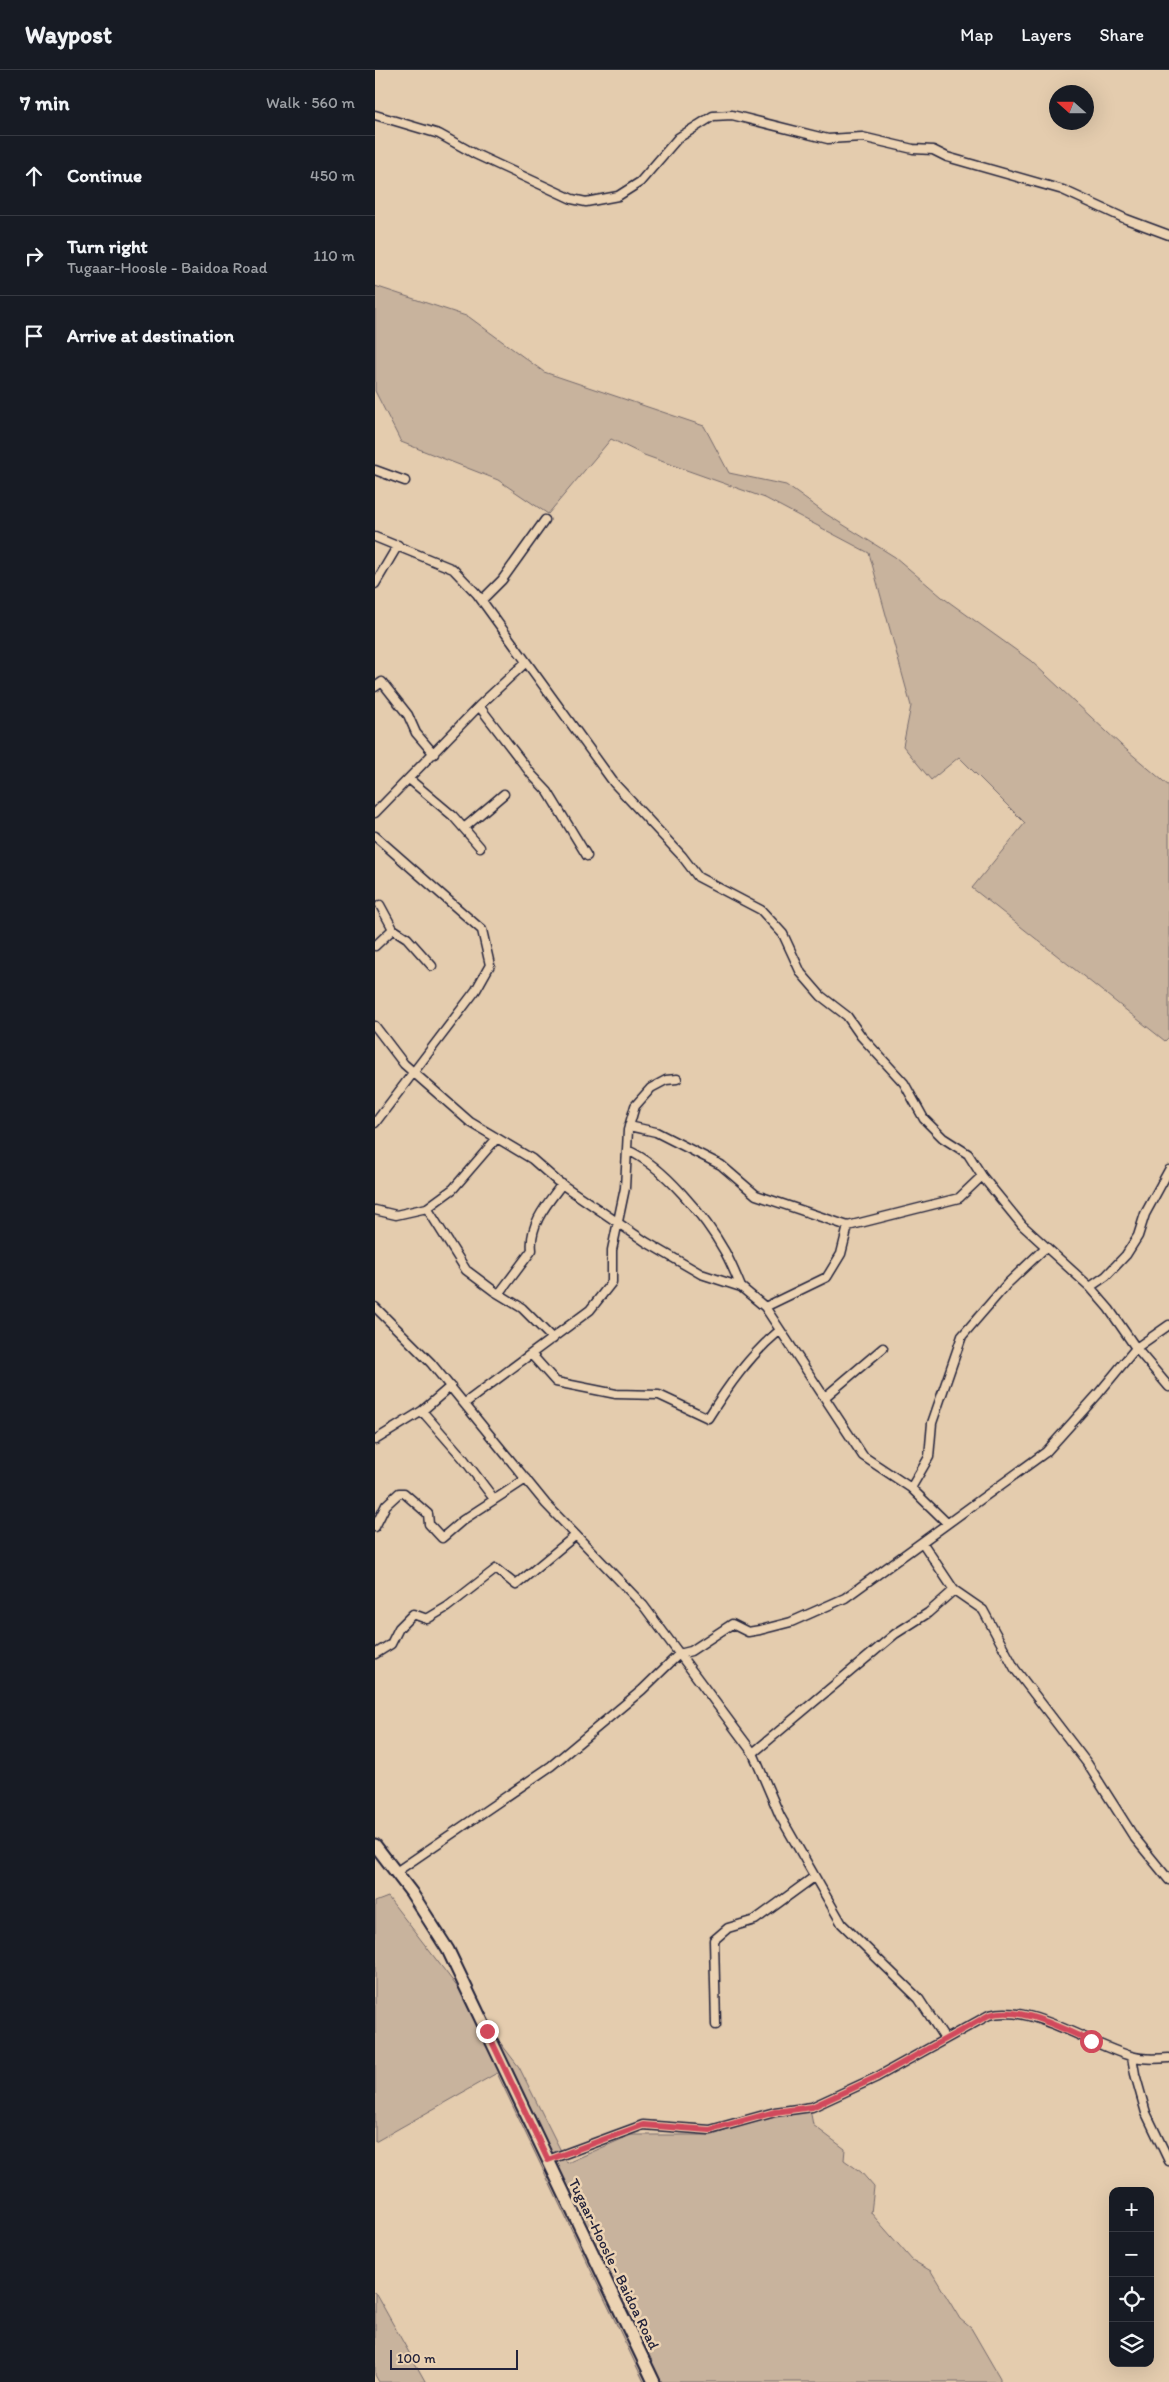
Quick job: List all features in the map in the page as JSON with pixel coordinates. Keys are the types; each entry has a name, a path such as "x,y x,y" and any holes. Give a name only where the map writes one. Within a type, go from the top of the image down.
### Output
{"main road":[{"name":"Tugaar-Hoosle - Baidoa Road","path":"375,1846 411,1892 448,1950 654,2382"}],"street":[{"path":"375,116 439,134 475,154 572,198 586,202 618,196 639,182 678,138 713,116 732,115 828,139 862,137 913,149 933,150 947,157 1063,190 1126,219 1169,235"},
{"path":"375,470 405,481"},
{"path":"482,600 502,580 545,520"},
{"path":"375,537 453,569 482,600 525,663 614,783 682,856 698,878 761,910 783,934 801,973 821,996 847,1016 861,1036 904,1083 925,1119 943,1138 968,1154 982,1176 1022,1225 1090,1287 1109,1309 1136,1348 1169,1387"},
{"path":"375,584 398,545"},
{"path":"375,813 479,706 525,663"},
{"path":"375,687 382,682 408,715 416,733 434,754"},
{"path":"479,706 532,775 548,792 587,856"},
{"path":"409,779 453,816 480,846"},
{"path":"464,828 503,794"},
{"path":"375,836 482,930 489,965 475,990 375,1123"},
{"path":"380,905 393,929 407,938 432,966"},
{"path":"375,946 393,929"},
{"path":"375,1026 404,1064 469,1122 532,1159 561,1184 617,1224 701,1274 741,1287 765,1307 863,1456 911,1488 947,1523"},
{"path":"465,1403 591,1310 612,1282 612,1250 625,1188 629,1126 635,1106 651,1088 666,1080 677,1079"},
{"path":"629,1126 656,1132 721,1165 757,1195 848,1226 959,1198 982,1176"},
{"path":"375,1210 396,1215 427,1208 453,1189 497,1138"},
{"path":"627,1150 636,1153 664,1176 705,1220 727,1255 741,1287"},
{"path":"1090,1287 1105,1276 1126,1255 1138,1236 1145,1214 1169,1170"},
{"path":"499,1294 532,1250 531,1238 541,1213 561,1184"},
{"path":"427,1208 467,1270 499,1294 522,1308 553,1339"},
{"path":"765,1307 827,1277 841,1254 848,1226"},
{"path":"911,1488 929,1458 932,1423 963,1336 1007,1284 1047,1247"},
{"path":"375,1307 451,1386 525,1479 643,1604 753,1753 780,1816 842,1924 919,1999 945,2039"},
{"path":"396,1872 551,1766 642,1690 679,1654 691,1651 733,1624 748,1632 760,1630 791,1622 845,1598 1046,1452 1136,1348 1169,1325"},
{"path":"531,1354 556,1382 616,1394 659,1396 708,1418 736,1376 763,1344 779,1330"},
{"path":"825,1398 883,1348"},
{"path":"375,1440 423,1411 451,1386"},
{"path":"423,1411 463,1458 494,1499"},
{"path":"375,1527 386,1505 399,1492 428,1514 429,1524 443,1538 463,1520 525,1479"},
{"path":"375,1654 391,1644 399,1628 413,1614 427,1619 447,1608 495,1569 516,1585 576,1535"},
{"path":"922,1542 954,1590 983,1610 1015,1669 1087,1763 1134,1837 1169,1880"},
{"path":"753,1753 895,1634 928,1613 954,1590"},
{"path":"716,2025 714,1940 728,1928 755,1920 813,1876"},
{"path":"548,2160 643,2125 710,2130 775,2112 812,2107 877,2077 989,2015 1001,2012 1013,2013 1132,2057 1169,2058"},
{"path":"1132,2057 1145,2113 1169,2159"}],"shaded area":[{"path":"375,286 469,317 544,372 704,426 729,473 786,485 826,514 895,557 942,597 1031,661 1121,745 1169,786 1169,1037 1165,1041 972,888 1025,823 959,757 931,780 903,746 911,706 869,553 765,498 644,455 611,439 548,514 498,480 401,442 375,391"},
{"path":"388,1897 519,2067 567,2163 631,2135 713,2135 771,2115 810,2109 813,2125 845,2149 844,2160 861,2172 874,2187 871,2213 912,2260 931,2271 960,2319 971,2328 1000,2378 1000,2382 644,2382 497,2073 375,2142 375,1902"},
{"path":"375,2292 425,2382 379,2382 375,2375"}],"route":[{"path":"487,2031 548,2160 643,2125 710,2130 775,2112 812,2107 877,2077 989,2015 1001,2012 1039,2020 1091,2041"}]}
